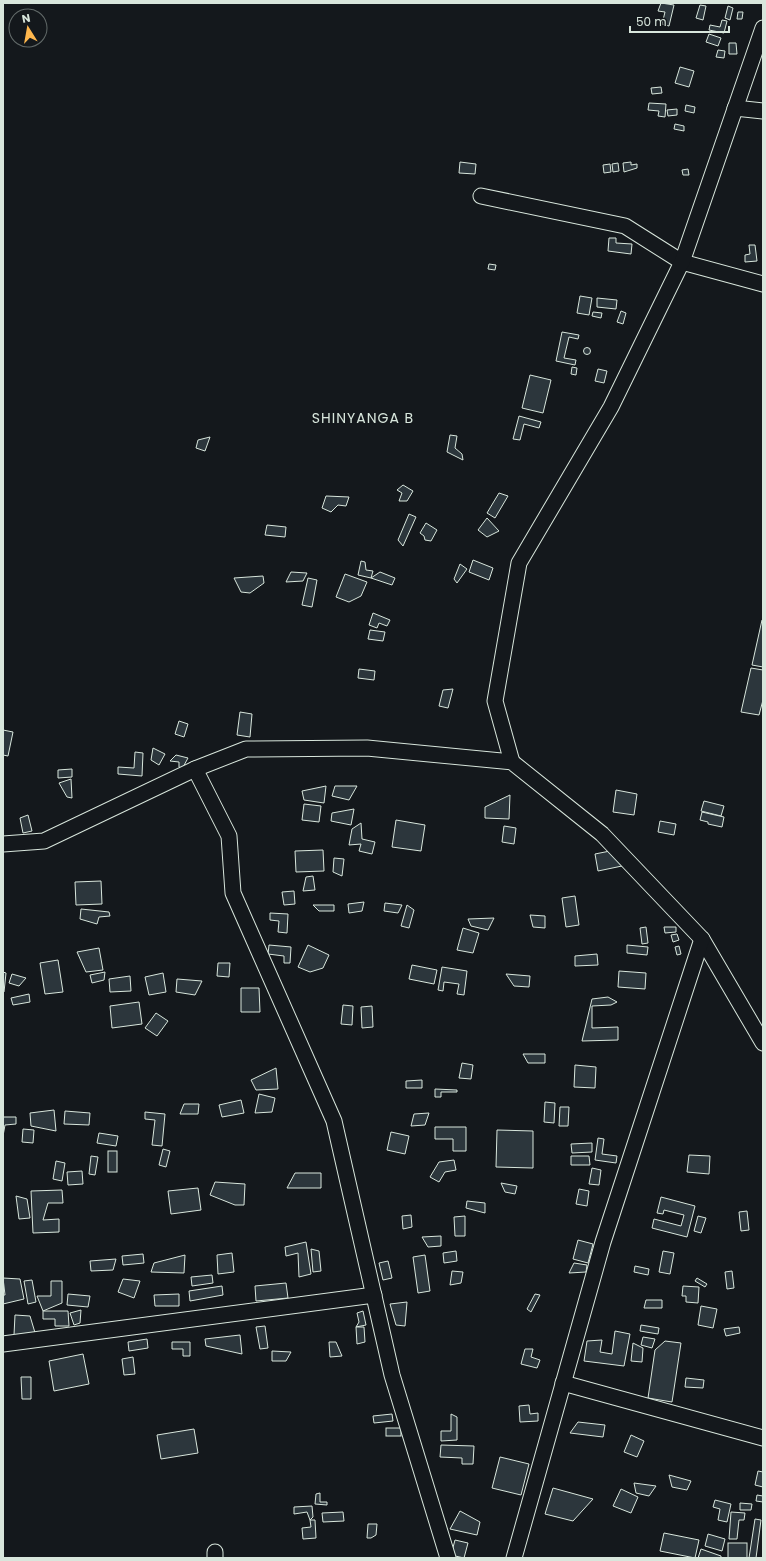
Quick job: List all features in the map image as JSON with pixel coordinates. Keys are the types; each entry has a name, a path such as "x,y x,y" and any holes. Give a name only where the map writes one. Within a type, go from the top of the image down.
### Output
{"street":[{"path":"512,762 495,701 519,562 611,407 682,262 763,28"},
{"path":"735,108 763,111"},
{"path":"481,196 625,226 682,262 763,284"},
{"path":"3,844 44,841 195,769 246,749 366,748 512,762 602,834 702,939 763,1043"},
{"path":"195,769 229,836 233,893 334,1121 392,1375 448,1558"},
{"path":"514,1558 602,1242 702,939"},
{"path":"3,1344 374,1295"},
{"path":"563,1382 763,1438"}],"building":[{"path":"661,3 674,5 669,26 662,24 665,12 658,11"},
{"path":"700,5 706,6 703,20 696,18"},
{"path":"728,6 733,8 730,20 725,18"},
{"path":"738,12 743,12 742,19 737,19"},
{"path":"722,20 727,21 724,33 709,30 710,25 720,27"},
{"path":"709,34 721,38 718,46 706,42"},
{"path":"729,43 736,43 737,54 729,54"},
{"path":"718,50 725,51 724,58 716,57"},
{"path":"680,67 694,71 689,87 675,83"},
{"path":"661,87 662,93 652,94 651,88"},
{"path":"649,103 666,104 665,117 658,116 659,111 648,110"},
{"path":"686,105 695,107 694,113 685,111"},
{"path":"677,109 677,115 668,116 667,110"},
{"path":"675,124 684,126 684,131 674,129"},
{"path":"460,162 476,164 475,174 459,173"},
{"path":"631,162 631,165 637,164 637,168 624,172 623,163"},
{"path":"618,163 619,171 613,172 612,164"},
{"path":"610,164 611,172 604,173 603,165"},
{"path":"688,169 689,175 683,175 682,170"},
{"path":"609,238 616,238 616,243 632,244 631,254 608,251"},
{"path":"749,245 755,245 757,261 745,262 745,255 750,254"},
{"path":"489,264 496,265 495,270 488,269"},
{"path":"580,296 592,298 589,315 577,313"},
{"path":"597,298 617,300 616,309 597,307"},
{"path":"621,311 626,313 623,324 617,322"},
{"path":"593,312 602,313 601,318 592,316"},
{"path":"562,332 579,335 578,339 569,337 564,358 576,360 575,365 556,361"},
{"path":"587,348 590,351 587,354 584,351"},
{"path":"572,367 577,368 576,375 571,374"},
{"path":"598,369 607,371 604,383 595,381"},
{"path":"530,375 551,380 543,413 522,408"},
{"path":"519,416 541,422 539,428 524,424 520,440 513,439"},
{"path":"450,435 457,436 455,448 462,454 463,460 447,452"},
{"path":"210,437 205,451 196,448 198,440"},
{"path":"403,485 413,491 407,501 399,501 402,493 397,490"},
{"path":"499,493 508,496 495,518 487,513"},
{"path":"326,496 349,497 346,506 338,505 331,512 322,508"},
{"path":"409,514 416,517 403,546 398,540"},
{"path":"487,518 499,531 487,537 478,530"},
{"path":"426,523 437,530 431,541 425,540 424,536 420,533"},
{"path":"267,525 286,527 285,537 265,535"},
{"path":"473,560 493,568 489,580 469,572"},
{"path":"361,561 365,562 366,570 373,571 371,578 358,575"},
{"path":"460,564 467,569 457,583 454,579"},
{"path":"291,572 307,573 303,581 286,582"},
{"path":"380,572 395,578 392,585 371,578"},
{"path":"345,574 367,582 361,596 349,602 336,597"},
{"path":"263,576 264,583 250,593 241,592 234,578"},
{"path":"308,578 317,580 312,607 302,605"},
{"path":"373,613 390,620 387,626 379,623 377,628 369,625"},
{"path":"762,620 763,621 763,667 752,665"},
{"path":"370,630 385,632 383,641 368,639"},
{"path":"751,668 763,670 763,700 759,715 741,712"},
{"path":"359,669 375,671 374,680 358,678"},
{"path":"453,689 448,708 439,706 443,690"},
{"path":"240,712 252,714 250,737 237,735"},
{"path":"179,721 188,724 184,737 175,734"},
{"path":"3,730 13,732 8,756 3,755"},
{"path":"153,748 165,754 159,765 151,760"},
{"path":"135,752 143,753 142,776 118,774 118,767 134,768"},
{"path":"176,755 188,758 182,769 179,767 179,762 170,761"},
{"path":"72,769 72,777 58,778 58,770"},
{"path":"71,779 72,798 67,797 59,783"},
{"path":"326,786 324,803 304,800 302,791"},
{"path":"335,786 357,786 349,800 332,796"},
{"path":"616,790 637,794 634,815 613,812"},
{"path":"510,795 509,819 485,818 485,807"},
{"path":"704,801 724,806 721,816 701,811"},
{"path":"304,804 321,806 319,822 302,820"},
{"path":"354,809 351,825 331,821 332,813"},
{"path":"702,812 724,817 722,827 708,824 708,822 700,820"},
{"path":"28,815 32,831 23,833 20,818"},
{"path":"396,820 425,825 421,851 392,847"},
{"path":"660,821 676,824 674,835 658,832"},
{"path":"361,823 362,839 375,842 372,854 359,851 361,844 349,845 352,829"},
{"path":"504,826 516,828 514,844 502,842"},
{"path":"620,849 622,866 598,871 595,854"},
{"path":"323,850 324,871 296,872 295,851"},
{"path":"334,858 344,859 342,876 333,872"},
{"path":"313,876 315,890 303,891 306,877"},
{"path":"101,881 102,904 76,905 75,882"},
{"path":"294,891 295,904 284,905 282,892"},
{"path":"575,896 579,925 566,927 562,898"},
{"path":"364,902 362,911 349,913 348,904"},
{"path":"385,903 402,905 398,913 384,911"},
{"path":"313,905 334,905 334,911 319,911"},
{"path":"407,905 414,910 409,928 401,926"},
{"path":"81,909 109,912 110,916 99,917 97,924 80,919"},
{"path":"270,913 288,914 287,933 278,932 279,921 270,920"},
{"path":"530,915 545,916 545,928 533,927"},
{"path":"494,918 488,930 471,926 468,919"},
{"path":"646,927 648,943 642,944 640,928"},
{"path":"664,927 676,927 676,932 665,933"},
{"path":"463,928 479,933 473,953 457,950"},
{"path":"677,934 679,940 673,942 671,935"},
{"path":"269,945 291,947 290,963 284,963 284,956 268,954"},
{"path":"308,945 329,955 323,968 310,972 298,967"},
{"path":"627,945 648,947 647,955 627,953"},
{"path":"679,946 681,954 677,955 675,947"},
{"path":"99,948 103,970 86,972 77,952"},
{"path":"597,954 598,965 575,966 575,956"},
{"path":"58,960 63,992 45,994 40,963"},
{"path":"218,963 230,963 229,977 217,976"},
{"path":"412,965 437,970 434,984 409,979"},
{"path":"442,967 467,971 464,995 457,994 459,984 444,982 443,991 438,990"},
{"path":"619,971 646,973 645,989 618,987"},
{"path":"3,972 6,973 4,992 3,992"},
{"path":"105,972 104,980 92,983 90,975"},
{"path":"163,973 166,992 149,995 145,977"},
{"path":"12,974 26,978 19,986 9,983"},
{"path":"506,974 530,976 529,987 514,986"},
{"path":"130,976 131,991 110,992 109,979"},
{"path":"177,979 202,981 195,995 176,992"},
{"path":"241,988 259,988 260,1012 241,1012"},
{"path":"29,994 30,1002 13,1005 11,998"},
{"path":"608,997 617,1002 611,1005 592,1006 592,1028 618,1027 618,1040 582,1041 592,999"},
{"path":"139,1002 142,1024 112,1028 110,1006"},
{"path":"343,1005 353,1006 352,1025 341,1024"},
{"path":"372,1006 373,1027 362,1028 361,1007"},
{"path":"156,1013 168,1021 157,1036 145,1028"},
{"path":"523,1054 545,1054 545,1063 528,1063"},
{"path":"462,1063 473,1065 471,1079 459,1078"},
{"path":"575,1065 596,1067 595,1088 574,1087"},
{"path":"276,1068 278,1089 256,1090 251,1080"},
{"path":"422,1080 422,1088 406,1088 406,1081"},
{"path":"435,1089 457,1090 457,1092 441,1092 441,1097 435,1097"},
{"path":"259,1094 275,1098 272,1112 255,1113"},
{"path":"241,1100 244,1113 222,1117 219,1105"},
{"path":"545,1102 555,1103 554,1123 544,1122"},
{"path":"184,1104 199,1104 198,1114 180,1114"},
{"path":"560,1107 569,1107 568,1126 559,1126"},
{"path":"54,1110 56,1131 31,1126 30,1113"},
{"path":"65,1111 90,1113 89,1125 64,1124"},
{"path":"145,1112 165,1114 162,1146 152,1145 155,1120 145,1119"},
{"path":"429,1113 425,1125 411,1126 414,1114"},
{"path":"3,1117 16,1117 16,1124 5,1125 3,1136"},
{"path":"435,1127 466,1127 466,1151 453,1151 453,1139 435,1139"},
{"path":"23,1129 34,1130 33,1143 22,1142"},
{"path":"497,1130 533,1131 533,1168 496,1167"},
{"path":"391,1132 409,1136 405,1154 387,1150"},
{"path":"99,1133 118,1136 116,1146 97,1143"},
{"path":"598,1138 604,1139 602,1154 617,1156 616,1163 595,1160"},
{"path":"592,1143 592,1152 572,1153 571,1144"},
{"path":"163,1149 170,1151 166,1167 159,1165"},
{"path":"108,1151 117,1151 117,1172 108,1172"},
{"path":"689,1155 710,1156 709,1174 687,1172"},
{"path":"91,1156 98,1157 95,1175 89,1174"},
{"path":"571,1156 589,1156 590,1165 571,1165"},
{"path":"454,1160 456,1170 445,1172 439,1182 430,1177 439,1162"},
{"path":"56,1161 65,1163 62,1181 53,1179"},
{"path":"592,1168 601,1170 599,1185 589,1184"},
{"path":"82,1171 83,1184 68,1185 67,1172"},
{"path":"295,1173 321,1173 321,1188 287,1188"},
{"path":"215,1182 245,1184 244,1205 235,1205 210,1195"},
{"path":"501,1183 517,1186 515,1194 505,1192"},
{"path":"198,1188 201,1210 171,1214 168,1191"},
{"path":"579,1189 589,1191 587,1206 576,1204"},
{"path":"62,1190 63,1203 48,1203 43,1220 59,1219 59,1232 33,1233 31,1191"},
{"path":"16,1196 27,1199 30,1218 19,1219"},
{"path":"661,1197 695,1206 687,1237 652,1228 654,1219 681,1226 684,1215 664,1210 663,1214 657,1213"},
{"path":"467,1201 485,1203 485,1213 466,1208"},
{"path":"747,1211 749,1230 741,1231 739,1212"},
{"path":"411,1215 412,1227 403,1229 402,1216"},
{"path":"465,1216 465,1236 455,1236 454,1217"},
{"path":"698,1216 706,1218 701,1233 694,1231"},
{"path":"441,1236 441,1246 428,1247 422,1237"},
{"path":"578,1240 593,1244 588,1263 573,1259"},
{"path":"306,1242 311,1274 299,1277 298,1253 286,1256 285,1247"},
{"path":"311,1249 319,1251 321,1271 313,1272"},
{"path":"456,1251 457,1261 444,1263 443,1253"},
{"path":"663,1251 674,1253 670,1274 659,1272"},
{"path":"232,1253 234,1272 218,1274 217,1255"},
{"path":"143,1254 144,1263 123,1265 122,1256"},
{"path":"185,1255 184,1273 151,1272 154,1263"},
{"path":"425,1255 430,1291 418,1293 413,1257"},
{"path":"116,1259 113,1270 91,1271 90,1261"},
{"path":"388,1261 392,1278 383,1280 379,1263"},
{"path":"574,1263 587,1265 586,1272 569,1273"},
{"path":"635,1266 649,1269 648,1275 634,1272"},
{"path":"452,1271 463,1272 461,1283 450,1285"},
{"path":"732,1271 734,1288 727,1289 725,1272"},
{"path":"212,1275 213,1283 192,1286 191,1277"},
{"path":"3,1278 20,1279 24,1299 3,1304 3,1295 5,1295"},
{"path":"697,1278 707,1284 705,1287 695,1281"},
{"path":"123,1279 140,1281 134,1298 118,1292"},
{"path":"32,1280 36,1302 28,1304 24,1281"},
{"path":"51,1281 62,1281 62,1303 43,1311 37,1296 51,1296"},
{"path":"286,1283 288,1298 256,1301 255,1286"},
{"path":"222,1286 223,1295 190,1301 189,1291"},
{"path":"683,1286 699,1287 698,1303 686,1302 686,1296 682,1296"},
{"path":"68,1294 90,1296 88,1307 67,1305"},
{"path":"179,1294 179,1306 155,1306 154,1295"},
{"path":"535,1294 540,1295 531,1312 527,1309"},
{"path":"646,1300 662,1300 662,1308 644,1308"},
{"path":"407,1302 405,1326 396,1325 390,1304"},
{"path":"701,1306 717,1309 713,1328 698,1325"},
{"path":"81,1310 80,1323 74,1325 70,1313"},
{"path":"43,1311 68,1311 69,1326 55,1326 55,1319 43,1319"},
{"path":"363,1311 366,1325 356,1327 359,1322 357,1313"},
{"path":"15,1315 30,1316 36,1336 14,1335"},
{"path":"641,1325 659,1328 658,1334 640,1331"},
{"path":"265,1326 268,1348 260,1349 256,1327"},
{"path":"356,1327 364,1327 365,1342 357,1344"},
{"path":"739,1327 740,1333 726,1336 724,1329"},
{"path":"615,1331 630,1334 624,1366 584,1361 587,1341 602,1340 600,1352 612,1354"},
{"path":"240,1335 242,1354 206,1346 205,1339"},
{"path":"643,1337 655,1339 652,1348 641,1345"},
{"path":"147,1339 148,1348 129,1351 128,1342"},
{"path":"665,1341 681,1343 672,1402 648,1398 655,1350"},
{"path":"172,1342 190,1342 190,1356 183,1356 183,1349 172,1349"},
{"path":"329,1342 336,1342 342,1356 330,1357"},
{"path":"633,1343 643,1348 642,1362 631,1361"},
{"path":"525,1349 533,1349 531,1357 540,1360 537,1368 521,1364"},
{"path":"272,1351 291,1352 286,1361 272,1361"},
{"path":"83,1354 89,1384 54,1391 49,1361"},
{"path":"133,1357 135,1374 124,1375 122,1359"},
{"path":"21,1377 31,1377 31,1399 22,1399"},
{"path":"686,1378 704,1380 703,1388 685,1387"},
{"path":"529,1405 530,1414 538,1413 538,1421 520,1422 519,1406"},
{"path":"392,1414 393,1421 374,1423 373,1416"},
{"path":"451,1414 457,1417 457,1440 441,1441 441,1431 451,1431"},
{"path":"578,1422 605,1425 603,1437 570,1433"},
{"path":"386,1428 401,1428 401,1436 386,1436"},
{"path":"194,1429 198,1453 161,1459 157,1435"},
{"path":"631,1435 644,1441 637,1457 624,1452"},
{"path":"441,1445 474,1446 473,1464 462,1464 462,1458 440,1457"},
{"path":"500,1457 529,1464 521,1495 492,1488"},
{"path":"758,1471 763,1472 763,1487 755,1485"},
{"path":"669,1475 691,1481 687,1490 672,1487"},
{"path":"634,1483 656,1486 649,1496 636,1493"},
{"path":"553,1488 593,1499 573,1521 545,1514"},
{"path":"621,1489 638,1497 631,1513 613,1506"},
{"path":"320,1493 320,1502 327,1502 327,1505 315,1504 316,1494"},
{"path":"757,1495 763,1496 763,1502 756,1501"},
{"path":"715,1500 731,1504 727,1522 718,1520 720,1509 713,1507"},
{"path":"740,1503 752,1504 751,1510 740,1510"},
{"path":"312,1506 313,1517 310,1520 307,1512 294,1514 294,1507"},
{"path":"460,1511 480,1522 477,1535 450,1529"},
{"path":"343,1512 344,1521 323,1522 322,1513"},
{"path":"731,1512 745,1513 744,1520 739,1520 737,1539 729,1539"},
{"path":"755,1519 761,1520 756,1558 749,1558"},
{"path":"310,1520 315,1520 316,1538 303,1539 302,1528 311,1527"},
{"path":"368,1524 377,1524 376,1535 371,1538 367,1538"},
{"path":"664,1533 699,1540 695,1558 660,1551"},
{"path":"708,1534 725,1539 722,1551 705,1546"},
{"path":"455,1540 468,1543 464,1558 451,1555"},
{"path":"728,1543 747,1543 747,1558 728,1558"},
{"path":"701,1549 721,1556 721,1558 698,1558"}],"district":[{"name":"SHINYANGA B","path":"363,418"}]}
